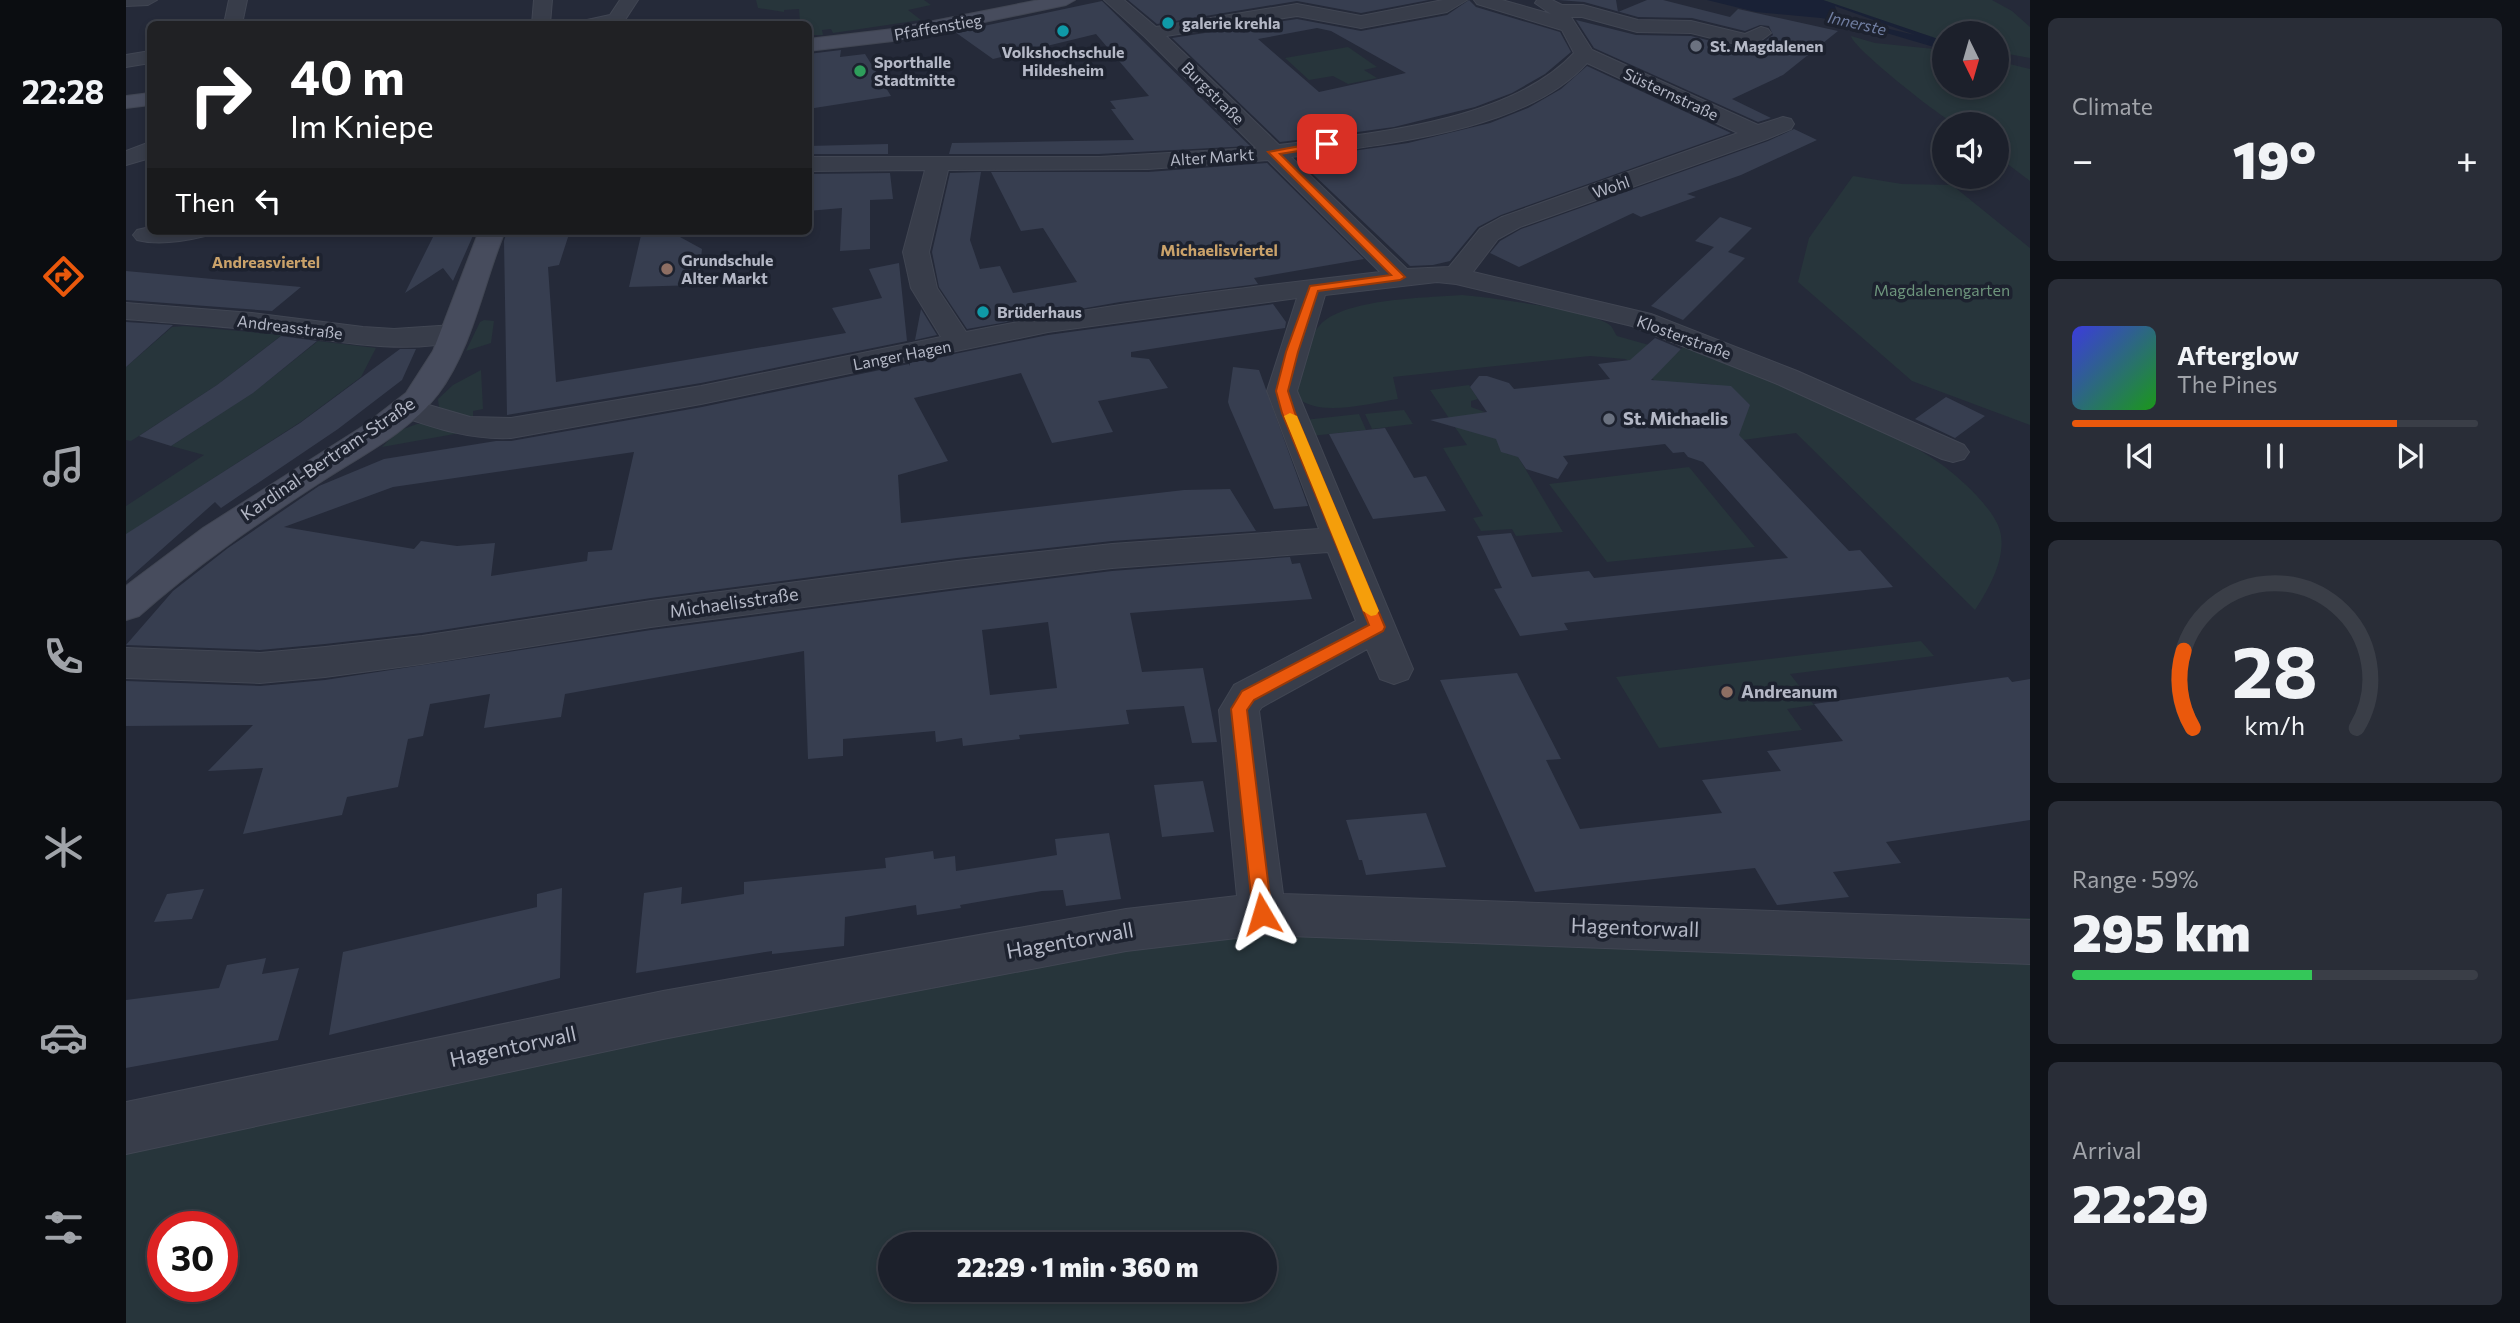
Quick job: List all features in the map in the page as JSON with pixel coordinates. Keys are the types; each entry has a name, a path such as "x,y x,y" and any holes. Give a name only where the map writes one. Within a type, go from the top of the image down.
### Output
{"street":[{"path":"126,1 148,0"},
{"path":"234,21 238,0"},
{"path":"541,21 542,0"},
{"path":"615,21 629,0"},
{"name":"Pfaffenstieg","path":"812,45 893,35 1066,0"},
{"name":"Burgstraße","path":"1113,0 1152,33 1400,277"},
{"path":"1152,33 1297,10 1361,22 1441,8 1458,0"},
{"path":"1483,0 1555,12 1583,11 1637,26 1690,27 1748,41 1762,33"},
{"path":"1555,12 1584,54"},
{"name":"Süsternstraße","path":"1584,54 1759,134"},
{"name":"Alter Markt","path":"812,164 1129,162 1272,152 1473,119 1520,102 1556,81 1584,54"},
{"path":"126,61 147,58"},
{"path":"126,102 147,99"},
{"name":"Wohl","path":"1456,276 1489,234 1511,222 1783,124"},
{"path":"126,158 147,150"},
{"path":"938,163 916,252 924,288 959,343"},
{"path":"141,238 165,235"},
{"name":"Kardinal-Bertram-Straße","path":"126,607 189,554 408,408 428,386 454,334 466,295 490,235"},
{"name":"Klosterstraße","path":"1400,277 1456,276 1641,320 1786,377 1953,452"},
{"name":"Langer Hagen","path":"408,408 483,430 511,428 701,395 1048,324 1400,277"},
{"path":"1314,288 1282,391 1394,669"},
{"name":"Andreasstraße","path":"126,311 252,321 363,336 394,338 454,334"},
{"name":"Michaelisstraße","path":"126,663 260,668 325,662 422,650 651,614 984,570 1112,556 1342,539"},
{"path":"1262,914 1239,709 1248,696 1377,627"},
{"name":"Hagentorwall","path":"126,1128 677,1013 1126,930 1262,914 2030,942"}],"green space":[{"path":"756,0 924,0 931,5 908,10 921,20 833,33 831,29 822,30 823,35 812,35 812,21 800,21 799,9 784,12 758,8"},
{"path":"1823,0 1992,0 2012,11 2030,27 2030,58 2009,54 2009,21 1932,21 1932,37"},
{"path":"1851,36 1875,43 1932,49 1932,98 2009,98 2009,64 2030,69 2030,181 2009,165 2009,112 1937,112 1855,43"},
{"path":"1348,47 1377,67 1364,70 1377,78 1348,84 1333,76 1309,80 1285,58"},
{"name":"Magdalenengarten","path":"1853,176 1902,184 1932,185 1932,189 1957,189 2030,248 2030,425 1912,381 1798,282 1809,238"},
{"path":"1462,295 1585,315 1602,320 1611,326 1617,336 1677,353 1685,345 1780,385 1921,451 1961,480 1990,511 1996,522 2002,541 2001,551 1986,592 1975,610 1796,433 1743,440 1727,423 1750,405 1740,396 1708,384 1660,387 1642,367 1625,359 1590,356 1393,377 1398,399 1359,406 1318,407 1297,397 1299,369 1305,349 1314,332 1332,316 1366,304"},
{"path":"494,321 491,343 466,351 480,322"},
{"path":"172,327 282,335 217,385 131,441 126,440 126,367"},
{"path":"318,341 376,348 361,377 302,421 144,523 126,538 126,506 204,455 171,446 254,392"},
{"path":"481,370 483,409 473,411 473,417 458,416 439,408 438,399 453,385"},
{"path":"1469,385 1478,399 1471,401 1471,407 1485,412 1481,413 1496,436 1500,449 1507,454 1517,455 1563,532 1516,536 1512,529 1481,531 1473,518 1483,516 1443,448 1467,445 1430,390"},
{"path":"1404,410 1413,424 1372,429 1365,414"},
{"path":"1359,414 1366,430 1311,436 1304,420"},
{"path":"417,424 434,424 460,433 382,447 398,431"},
{"path":"1689,467 1755,547 1607,562 1549,484"},
{"path":"1921,641 1934,656 1790,674 1814,705 1787,709 1802,730 1659,748 1616,677"},
{"path":"1512,913 2030,918 2030,1323 126,1323 126,1140 1139,925"}],"water":[{"name":"Innerste","path":"1707,0 1823,0 1932,37 1932,46 1866,27 1821,18 1756,12","holes":["1835,6 1915,35 1837,14"]}],"building":[{"path":"1128,0 1429,0 1361,13 1297,1 1157,24"},
{"path":"1469,0 1476,7 1560,32 1571,52 1545,74 1512,93 1475,107 1394,127 1280,142 1172,38 1297,19 1361,31 1447,15","holes":["1317,28 1331,31 1406,73 1319,92 1258,39"]},
{"path":"1558,0 1616,0 1618,11 1584,2"},
{"path":"1647,0 1663,0 1730,17 1738,9 1838,31 1783,75 1732,99 1771,118 1758,122 1594,48 1576,20 1636,35 1691,36 1747,50 1757,47 1773,35 1769,26 1760,25 1745,31 1692,18 1638,17 1619,12"},
{"path":"1102,1 1250,146 1099,154 949,154 952,143 1134,140 1111,109 1116,109 1110,101 1149,96 1096,34 993,59 955,32"},
{"path":"841,50 840,57 865,54 891,96 812,108 812,54"},
{"path":"1587,66 1731,133 1501,215 1478,227 1450,261 1433,265 1410,266 1297,159 1408,143 1490,123 1528,108 1561,89"},
{"path":"1794,129 1817,140 1741,175 1687,194 1696,197 1641,217 1633,213 1519,267 1490,253 1500,241 1521,229 1768,141"},
{"path":"888,144 888,154 812,154 812,146"},
{"path":"1267,163 1364,259 1254,278 1258,284 1120,302 967,329 939,287 932,252 950,173 981,172 970,240 980,269 1000,266 1013,293 1077,282 1043,228 1021,231 991,172 1148,172"},
{"path":"890,173 893,199 870,200 870,249 840,251 842,208 812,211 812,174"},
{"path":"1720,217 1752,228 1728,252 1745,258 1683,320 1651,306 1714,247 1695,241"},
{"path":"434,235 473,235 453,281 443,268 405,293"},
{"path":"506,235 569,235 559,265 548,267 556,382 846,333 832,308 882,298 869,269 899,263 907,341 701,383 507,415"},
{"name":"Grundschule Alter Markt","path":"641,235 676,235 702,249 698,285 629,287"},
{"path":"126,271 301,287 272,311 126,300"},
{"path":"1273,304 1286,322 1285,328 1131,352 1131,357 1149,359 1168,388 1098,401 1113,432 1052,443 1021,373 914,398 948,461 898,475 901,523 1184,490 1230,489 1256,531 1112,541 957,558 651,598 422,633 325,644 260,650 126,645 173,591 228,548 319,486 384,459 496,441 511,441 702,407 909,364 910,366 910,363 1048,335","holes":["634,452 612,550 588,552 587,561 491,576 495,543 457,546 421,541 414,549 284,527 393,487"]},
{"path":"921,309 937,335 915,340"},
{"path":"126,322 142,323 173,325 126,367"},
{"path":"281,336 317,341 253,393 171,446 139,436 217,385"},
{"path":"1655,338 1681,349 1651,380 1731,386 1750,405 1739,435 1849,551 1860,550 1893,587 1564,623 1568,630 1520,636 1494,589 1502,588 1477,536 1511,533 1532,577 1589,571 1594,578 1788,558 1703,462 1688,457 1684,452 1673,453 1665,444 1563,456 1568,463 1558,479 1526,469 1518,457 1501,452 1496,439 1430,420 1487,412 1470,387 1479,376 1509,383 1514,389 1610,379 1598,364 1630,360"},
{"path":"400,349 416,349 402,380 338,429 221,508 215,502 126,581 126,534 300,423"},
{"path":"1233,367 1259,370 1308,506 1274,509 1228,402"},
{"path":"1946,397 1985,416 1955,438 1915,419"},
{"path":"1385,428 1414,478 1426,476 1446,511 1373,519 1329,434"},
{"path":"1290,557 1292,564 1300,563 1312,599 1130,613 1142,672 1203,668 1217,742 1192,743 1184,706 1126,710 1129,724 1019,735 1020,739 963,746 962,738 936,742 935,731 843,739 843,756 808,759 804,651 565,694 561,717 484,728 490,694 430,704 423,736 408,739 398,787 347,797 342,815 243,834 263,768 208,771 253,725 126,726 126,681 260,686 325,680 651,630 1112,571","holes":["1048,622 1057,688 990,695 982,630"]},
{"path":"1517,673 1561,759 1546,760 1580,829 1722,813 1702,780 1781,771 1767,751 1843,741 1814,704 2008,677 2012,682 2030,679 2030,820 1886,842 1901,863 1833,872 1849,897 1777,905 1755,868 1535,892 1440,680"},
{"path":"1203,781 1214,832 1162,837 1154,785"},
{"path":"1426,813 1446,867 1366,875 1346,820"},
{"path":"1109,833 1121,899 1066,906 1063,890 960,905 961,908 917,915 916,905 845,917 844,946 772,954 772,951 636,973 644,893 682,887 681,904 744,894 744,882 886,868 885,858 933,851 934,859 955,856 956,871 1057,855 1055,839"},
{"path":"562,888 560,978 329,1035 343,952 537,907 537,894"},
{"path":"204,889 192,919 154,922 167,894"},
{"path":"266,958 262,974 299,968 278,1040 126,1068 126,1000 219,988 227,965"}],"slow traffic":[{"path":"1290,416 1371,611"}],"place":[{"name":"galerie krehla","path":"1168,23"},
{"name":"Volkshochschule Hildesheim","path":"1063,31"},
{"name":"St. Magdalenen","path":"1696,46"},
{"name":"Sporthalle Stadtmitte","path":"860,71"},
{"name":"Grundschule Alter Markt","path":"667,269"},
{"name":"Brüderhaus","path":"983,312"},
{"name":"St. Michaelis","path":"1609,419"},
{"name":"Andreanum","path":"1727,692"}],"district":[{"name":"Michaelisviertel","path":"1219,250"},
{"name":"Andreasviertel","path":"266,262"}],"route":[{"path":"1262,914 1239,709 1248,696 1377,627 1282,391 1314,288 1400,277 1272,152 1327,144"}]}
